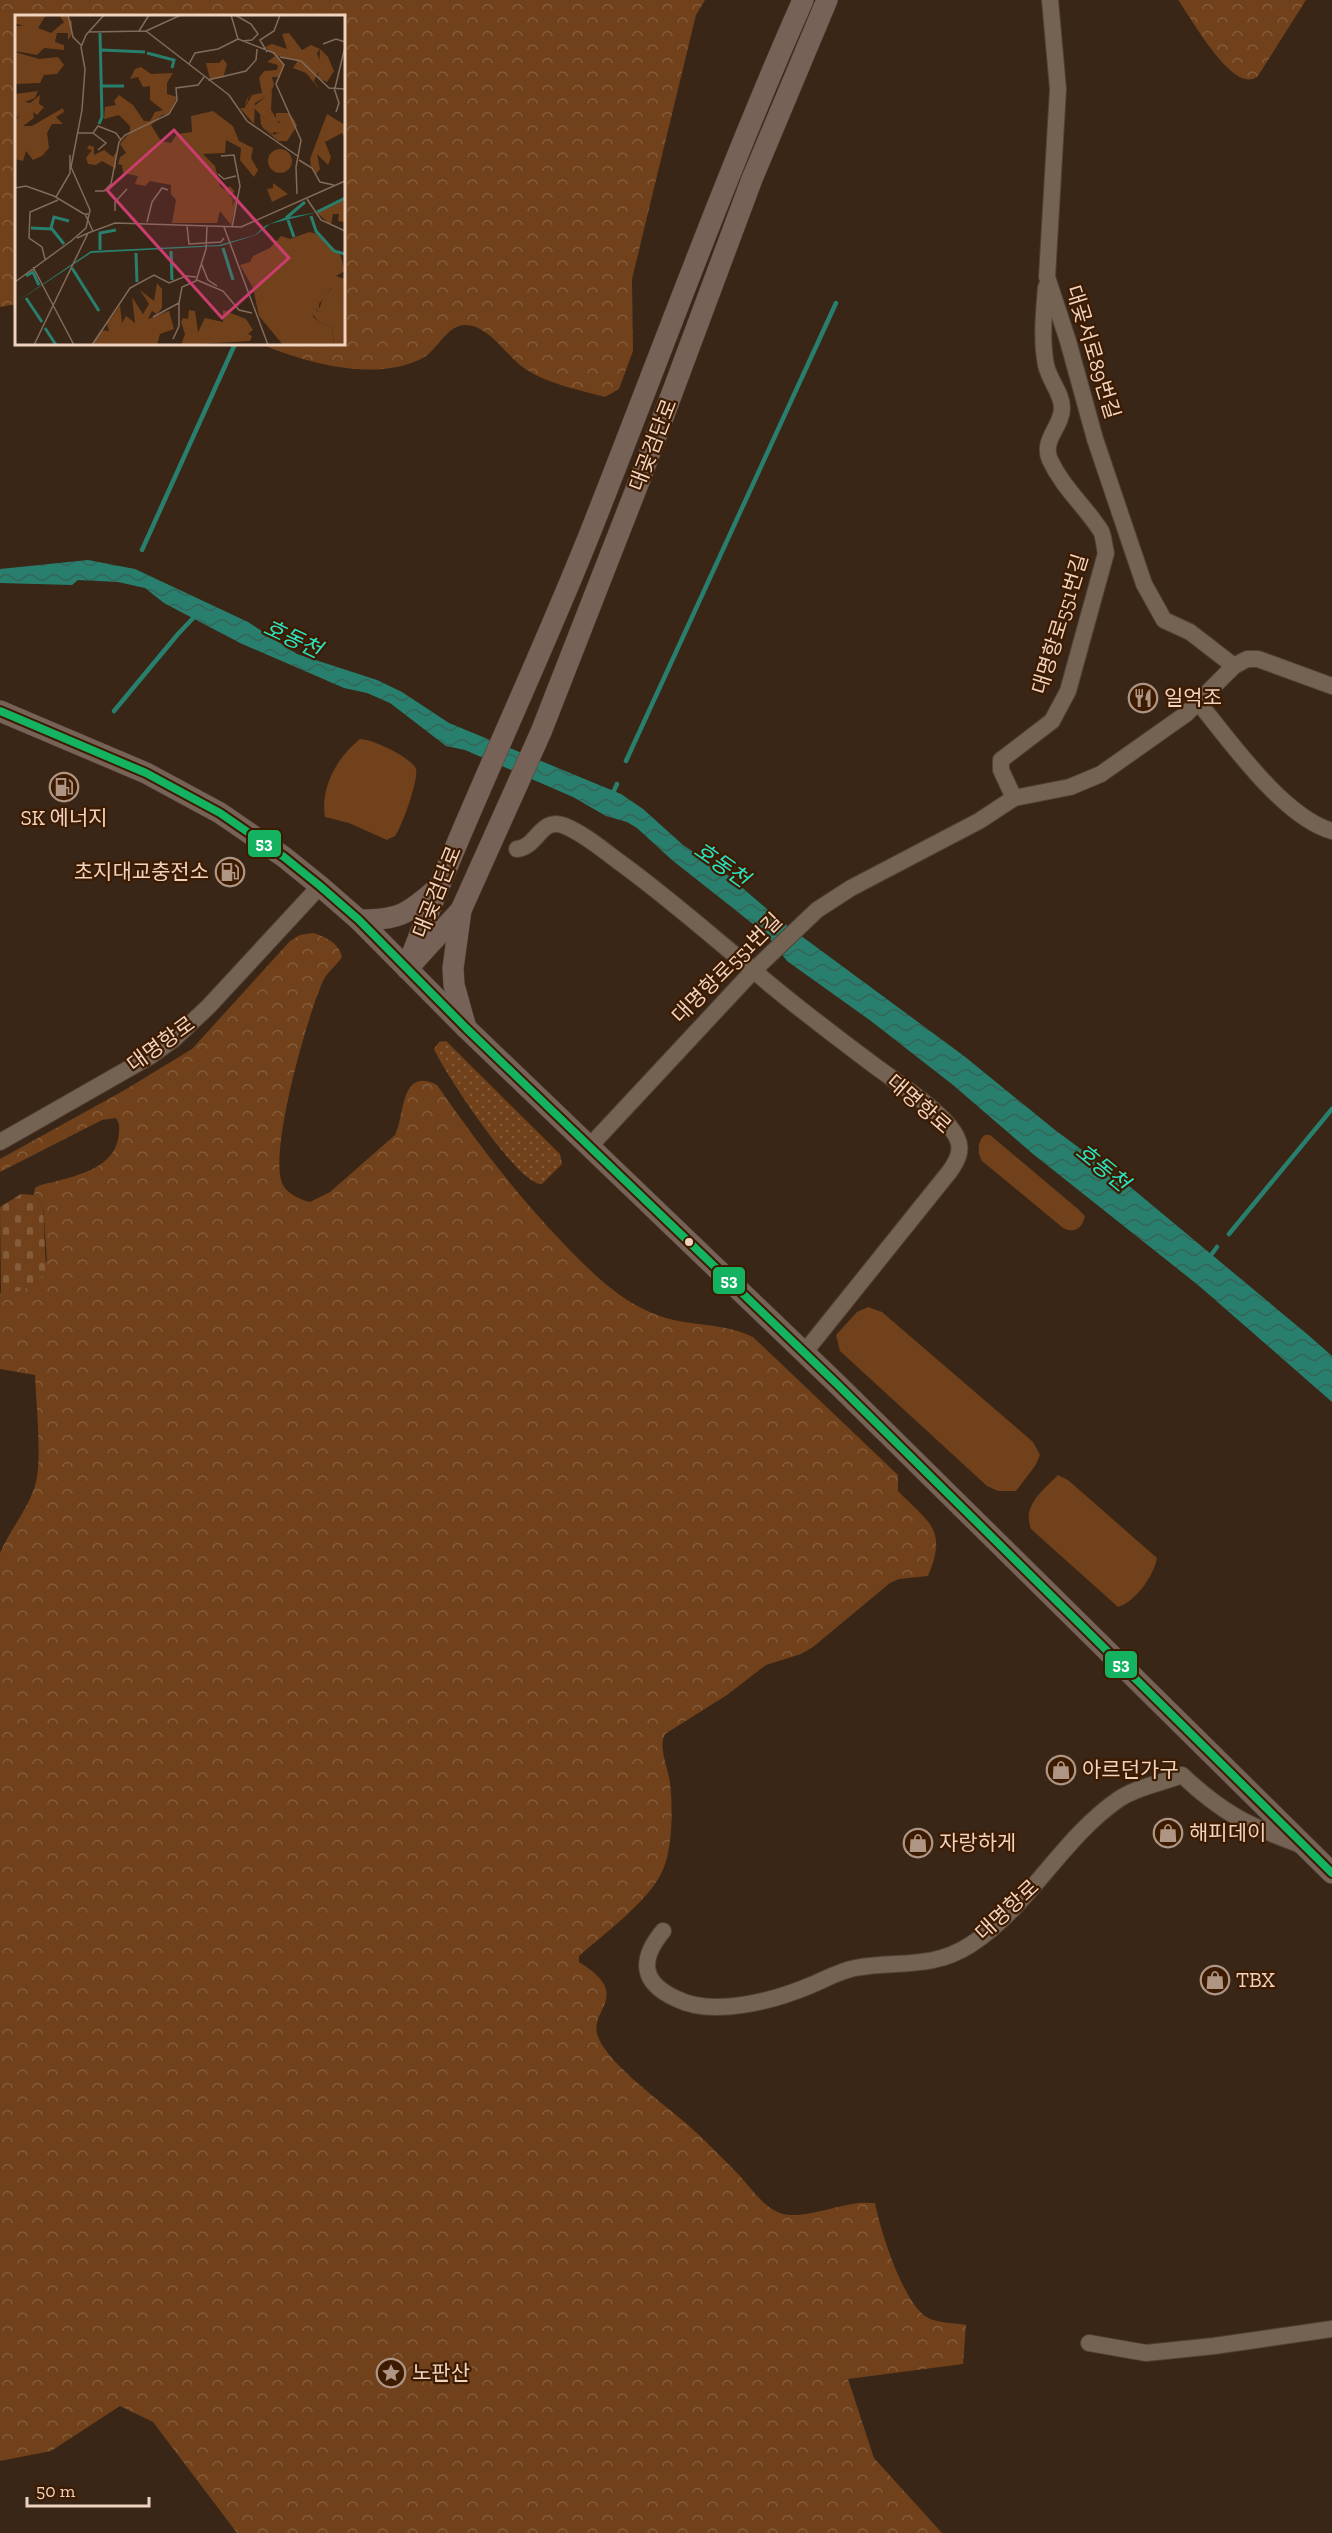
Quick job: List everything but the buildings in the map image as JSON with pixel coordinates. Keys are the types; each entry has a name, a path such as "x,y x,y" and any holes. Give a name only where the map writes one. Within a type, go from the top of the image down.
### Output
{"main road":[{"name":"대곶검단로","path":"407,969 437,887 511,721 594,524 747,131 803,0"},
{"name":"대곶검단로","path":"407,969 461,910 541,732 644,468 752,179 827,0"},
{"name":"대명항로","path":"0,711 146,773 220,813 284,858 359,920 466,1028 804,1353 1332,1873"},
{"path":"359,920 397,917 414,909 437,887"},
{"path":"461,910 453,968 454,985 466,1028"}],"street":[{"name":"대곶서로89번길","path":"1050,0 1058,89 1047,277 1068,341 1095,439 1144,584 1164,620 1190,632 1234,666"},
{"name":"대명항로551번길","path":"1014,798 1001,770 1001,760 1052,721 1068,691 1106,553 1102,532 1065,487 1048,457 1048,440 1062,409 1061,400 1046,366 1044,322 1047,277"},
{"path":"1234,666 1247,658 1258,659 1332,686"},
{"name":"대명항로551번길","path":"590,1146 756,968 817,910 851,888 979,821 1014,798 1070,787 1101,774 1186,714 1234,666"},
{"path":"1198,702 1281,797 1303,818 1332,831"},
{"path":"516,849 525,848 533,842 542,828 552,823 565,826 593,843 651,885 756,968"},
{"name":"대명항로","path":"0,1142 148,1057 174,1039 209,1006 320,886"},
{"name":"대명항로","path":"756,968 931,1109 957,1138 960,1149 958,1160 950,1171 804,1353"},
{"name":"대명항로","path":"663,1931 648,1953 646,1965 650,1976 657,1986 671,1997 705,2008 777,1997 856,1968 942,1959 989,1931 1021,1901 1105,1809 1134,1791 1182,1775 1213,1803 1234,1817 1305,1846"},
{"path":"1089,2343 1146,2354 1332,2329"}],"green space":[{"path":"0,0 705,0 696,15 632,279 633,351 619,389 605,397 564,386 527,370 490,336 474,326 459,326 448,333 426,356 408,364 387,369 365,370 321,364 264,345 345,345 345,15 15,15 15,304 0,307"},
{"path":"1178,0 1306,0 1258,76 1248,79 1237,75 1226,66"},
{"path":"360,739 391,750 407,759 416,769 413,792 402,823 395,836 387,840 349,823 325,817 325,795 332,774 344,755"},
{"path":"313,933 331,941 338,948 342,957 327,974 316,998 291,1084 280,1146 280,1169 283,1185 288,1191 310,1202 330,1192 395,1135 410,1087 416,1082 425,1081 437,1085 512,1186 595,1275 619,1295 660,1316 730,1329 753,1337 898,1475 898,1491 932,1528 936,1547 928,1576 899,1579 890,1583 813,1647 801,1654 766,1665 727,1695 665,1734 663,1751 670,1783 672,1817 665,1865 646,1896 579,1956 579,1962 596,1974 607,1994 596,2029 605,2050 626,2073 701,2137 763,2202 787,2215 815,2212 855,2203 875,2203 895,2267 911,2300 920,2312 930,2319 966,2325 963,2364 848,2379 874,2458 942,2533 237,2533 153,2422 120,2406 51,2451 0,2461 0,1553 33,1491 38,1471 39,1444 35,1375 0,1369 0,1293 47,1261 43,1205 34,1195 35,1188 91,1170 101,1164 115,1148 119,1124 116,1118 102,1120 0,1172 0,1159 123,1091 192,1049 290,941 300,935"},
{"path":"446,1041 560,1154 562,1164 542,1184 531,1180 500,1149 467,1103 434,1049 439,1042"},
{"path":"985,1135 990,1135 1078,1209 1085,1216 1080,1227 1074,1230 1063,1228 982,1161 979,1147 980,1140"},
{"path":"21,1194 34,1195 43,1205 46,1271 42,1277 26,1288 1,1293 0,1207"},
{"path":"868,1307 882,1312 1033,1442 1040,1455 1035,1466 1016,1491 998,1491 987,1486 840,1351 836,1335 857,1312"},
{"path":"1058,1475 1068,1480 1157,1558 1152,1573 1143,1587 1131,1600 1118,1607 1031,1529 1029,1513 1031,1506"}],"water":[{"name":"호동천","path":"88,560 135,569 248,622 297,654 377,680 402,692 449,723 621,794 643,809 683,845 724,872 781,921 964,1056 1055,1130 1116,1175 1307,1334 1332,1356 1332,1402 1198,1285 1033,1154 953,1085 871,1021 787,961 768,936 672,860 637,828 627,822 606,816 573,797 465,750 446,746 390,703 367,693 344,688 240,643 164,603 145,588 118,582 78,580 72,585 0,583 0,569"}],"waterway":[{"path":"626,761 836,303"},
{"path":"142,550 235,345"},
{"path":"114,711 196,615"},
{"path":"612,795 617,784"},
{"path":"1229,1234 1332,1109"},
{"path":"1208,1259 1217,1247"}],"transit line":[{"name":"53","path":"0,711 146,773 220,813 284,857 359,920 466,1028 837,1384 1332,1873"}],"place":[{"name":"일억조","path":"1143,698"},
{"name":"SK 에너지","path":"64,787"},
{"name":"초지대교충전소","path":"230,872"},
{"name":"아르던가구","path":"1061,1770"},
{"name":"해피데이","path":"1168,1833"},
{"name":"자랑하게","path":"918,1843"},
{"name":"TBX","path":"1215,1980"},
{"name":"노판산","path":"391,2373"}]}
